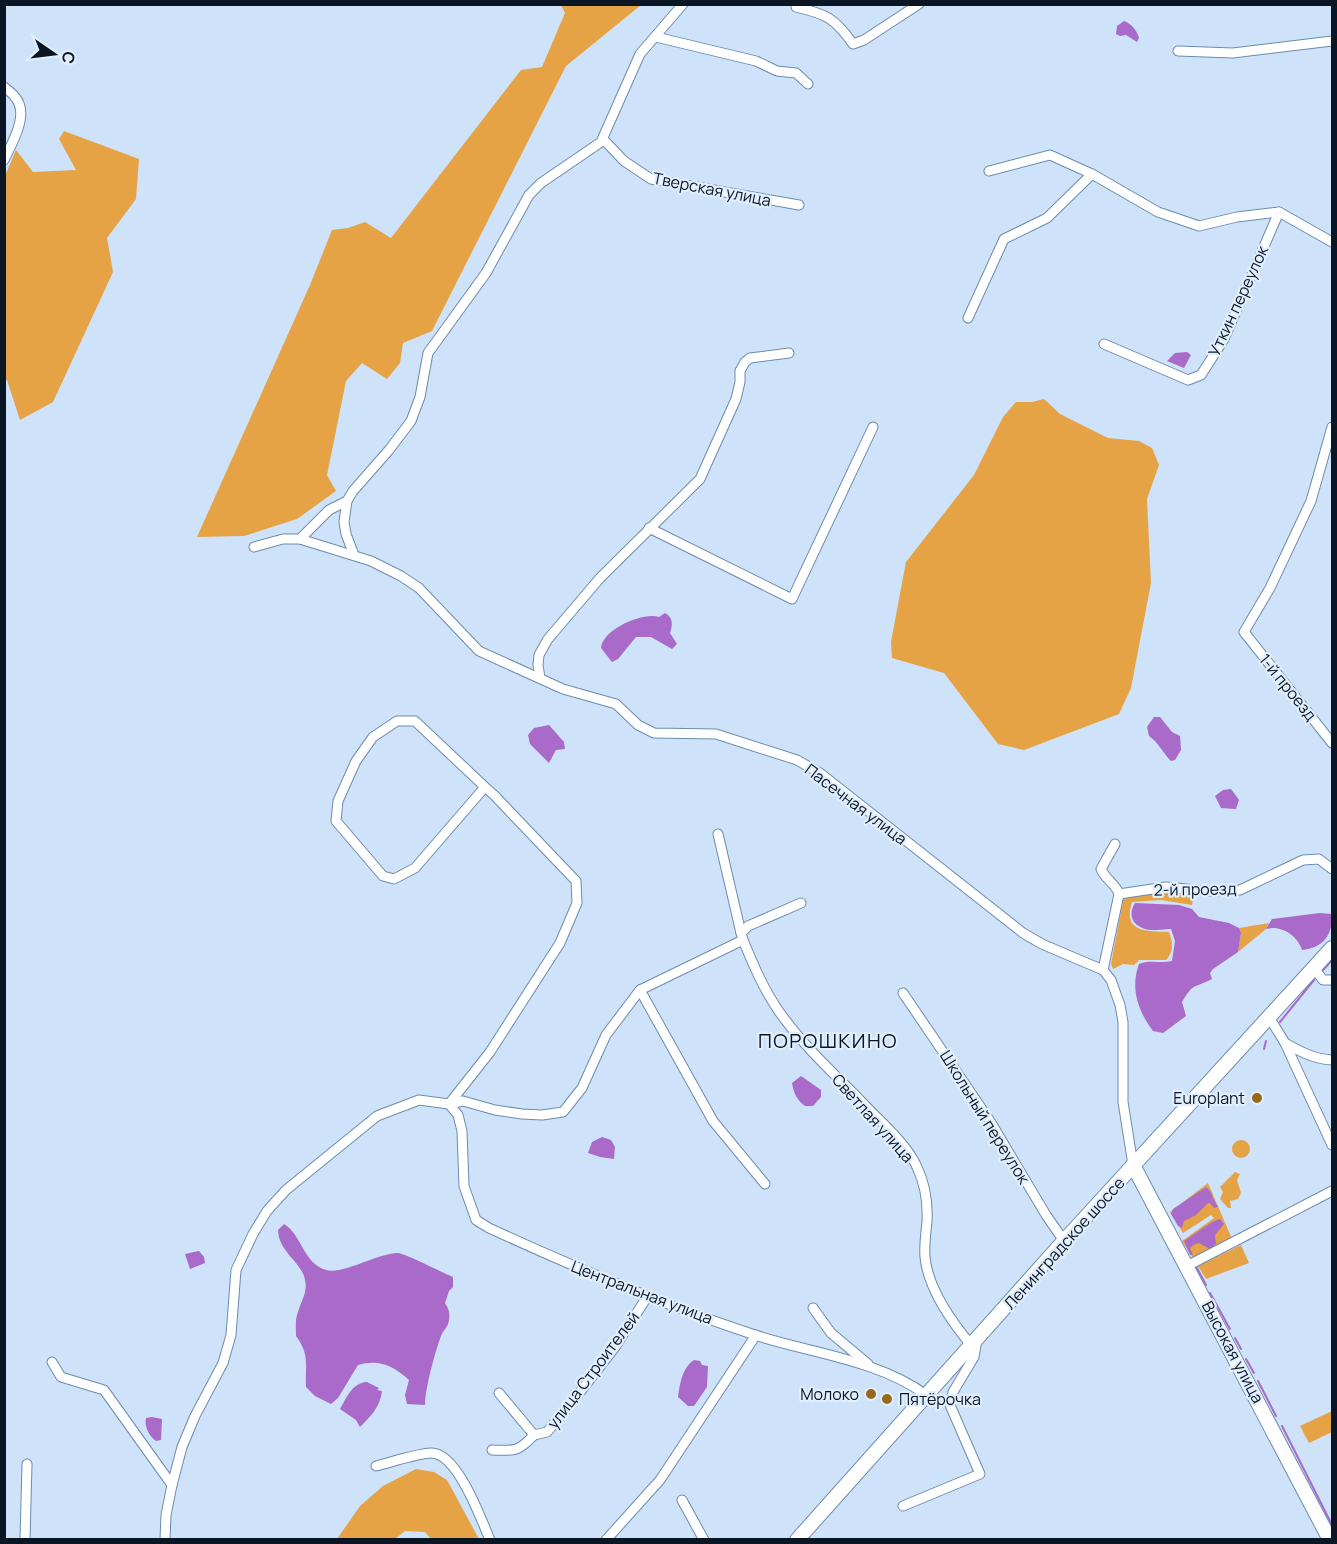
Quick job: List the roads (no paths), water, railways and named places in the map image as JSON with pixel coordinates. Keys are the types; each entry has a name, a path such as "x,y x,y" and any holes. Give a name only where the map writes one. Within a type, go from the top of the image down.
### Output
{"main road":[{"name":"Ленинградское шоссе","path":"797,1539 1064,1241 1332,948"},
{"name":"Высокая улица","path":"1133,1165 1330,1539"}],"street":[{"path":"354,555 344,522 347,501 411,421 420,397 428,353 486,273 529,195 541,183 601,142 640,54 683,4"},
{"path":"785,4 800,6 828,16 840,25 853,44 864,40 919,4"},
{"path":"656,37 756,61 777,70 796,73 808,84"},
{"path":"1178,51 1233,53 1332,41"},
{"path":"4,87 16,97 21,111 20,123 4,160"},
{"name":"Тверская улица","path":"603,139 624,161 651,179 799,206"},
{"path":"989,171 1050,155 1092,174 1158,212 1199,226 1237,217 1279,212 1332,242"},
{"path":"968,318 1004,239 1047,218 1092,174"},
{"name":"Уткин переулок","path":"1104,344 1188,380 1201,375 1224,339 1279,212"},
{"path":"540,678 539,655 548,639 600,578 700,479 736,399 740,370 744,362 750,358 789,352"},
{"path":"649,528 792,599 873,427"},
{"name":"1-й проезд","path":"1332,427 1311,501 1270,588 1244,632 1332,743"},
{"path":"300,539 329,510 347,501"},
{"name":"Пасечная улица","path":"254,547 283,539 300,539 354,555 401,576 419,588 479,651 584,696 616,704 638,725 654,733 716,734 803,763 820,773 1023,933 1050,948 1103,970"},
{"path":"449,1104 490,1052 554,952 577,903 576,881 485,787 415,721 397,721 373,737 356,761 338,801 336,821 382,876 394,879 415,868 485,787"},
{"name":"Светлая улица","path":"718,834 742,937 756,973 778,1010 804,1042 913,1159 927,1197 925,1257 928,1273 934,1289 960,1331 974,1342"},
{"path":"1115,844 1101,869 1119,894 1103,970 1111,980 1123,1022 1123,1102 1133,1165"},
{"name":"2-й проезд","path":"1119,894 1166,887 1206,891 1240,890 1303,860 1319,859 1332,869"},
{"path":"165,1539 166,1515 182,1447 195,1416 223,1364 229,1344 235,1307 236,1270 267,1211 286,1190 377,1116 419,1100 449,1104 463,1101 495,1110 522,1114 542,1115 563,1112 582,1089 606,1035 640,990 742,937 748,926 801,903"},
{"path":"1314,968 1323,980 1332,981"},
{"path":"640,990 713,1121 765,1184"},
{"name":"Школьный переулок","path":"903,993 990,1121 1064,1241"},
{"path":"1269,1017 1285,1043 1332,1145"},
{"path":"1285,1043 1319,1059 1332,1060"},
{"name":"Центральная улица","path":"449,1104 458,1115 460,1123 464,1186 476,1220 528,1246 647,1297 756,1335 871,1367 913,1385 926,1395"},
{"path":"1187,1266 1332,1191"},
{"name":"улица Строителей","path":"492,1450 521,1449 534,1435 547,1432 615,1347 647,1297"},
{"path":"813,1308 831,1333 871,1367"},
{"path":"606,1539 660,1480 756,1335"},
{"path":"903,1506 980,1474 950,1405 953,1392 974,1358 974,1342"},
{"path":"52,1362 60,1377 104,1390 172,1485"},
{"path":"499,1393 534,1435"},
{"path":"376,1466 433,1452 447,1458 475,1504 490,1539"},
{"path":"25,1539 27,1464"},
{"path":"682,1500 704,1539"}],"waterway":[{"path":"1323,970 1332,960"},
{"path":"1280,1022 1314,980"},
{"path":"1264,1049 1266,1041"},
{"path":"1197,1268 1206,1285"},
{"path":"1210,1293 1230,1329"},
{"path":"1235,1338 1241,1349"},
{"path":"1246,1359 1254,1373"},
{"path":"1258,1381 1276,1416"},
{"path":"1282,1426 1332,1525"}],"place":[{"name":"Europlant","path":"1257,1098"},
{"name":"Молоко","path":"871,1394"},
{"name":"Пятёрочка","path":"887,1399"}],"district":[{"name":"ПОРОШКИНО","path":"828,1041"}]}
